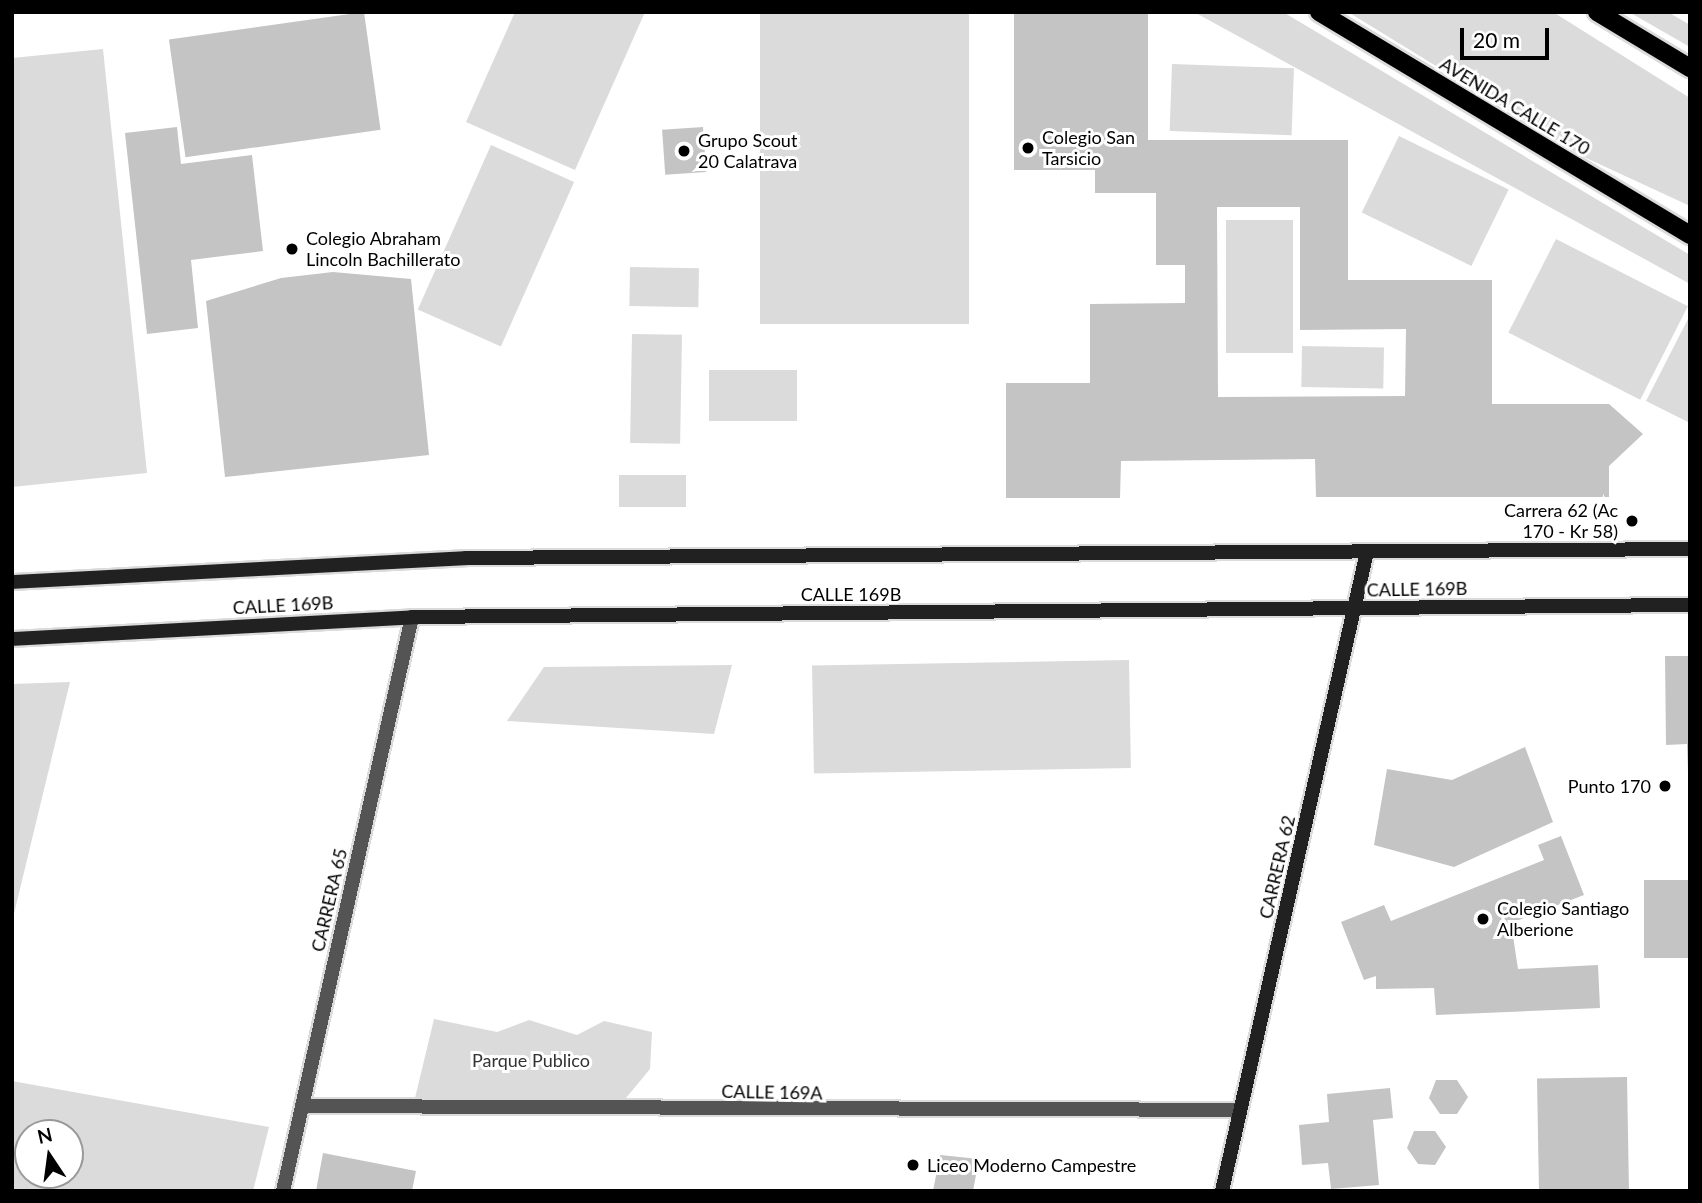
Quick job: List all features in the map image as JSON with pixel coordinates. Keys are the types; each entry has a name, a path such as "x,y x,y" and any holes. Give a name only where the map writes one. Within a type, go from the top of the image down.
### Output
{"main road":[{"name":"AVENIDA CALLE 170","path":"1319,12 1690,235"},
{"path":"1597,12 1690,68"},
{"path":"1646,209 1690,229"},
{"name":"CALLE 169B","path":"12,582 466,558 1690,550"},
{"name":"CARRERA 62","path":"1222,1191 1367,552"},
{"name":"CALLE 169B","path":"12,639 412,617 1690,605"}],"street":[{"name":"CARRERA 65","path":"283,1191 412,617"},
{"name":"CALLE 169A","path":"302,1106 1240,1110"}],"green space":[{"path":"515,12 645,12 575,170 466,122"},
{"path":"760,12 969,12 969,324 760,324"},
{"path":"1194,12 1283,12 1690,255 1690,284"},
{"path":"1348,12 1553,12 1690,98 1690,206 1584,157"},
{"path":"1629,12 1668,12 1690,25 1690,47"},
{"path":"103,49 147,473 12,487 12,58"},
{"path":"1172,64 1294,68 1292,135 1170,131"},
{"path":"1399,136 1509,189 1471,266 1362,212"},
{"path":"491,145 574,182 501,346 418,309"},
{"path":"1226,220 1293,220 1293,353 1226,353"},
{"path":"1556,239 1688,306 1640,400 1508,333"},
{"path":"630,267 699,268 698,307 629,306"},
{"path":"1690,315 1690,423 1646,401"},
{"path":"632,334 682,335 680,444 630,443"},
{"path":"1302,346 1384,347 1383,388 1301,387"},
{"path":"709,370 797,370 797,421 709,421"},
{"path":"619,475 686,475 686,507 619,507"},
{"path":"1129,660 1131,768 814,774 812,666"},
{"path":"732,665 714,734 507,721 544,667"},
{"path":"70,682 12,922 12,684"},
{"name":"Parque Publico","path":"434,1019 497,1032 529,1020 577,1035 604,1021 652,1032 650,1069 626,1098 415,1098"},
{"path":"12,1081 269,1127 253,1191 12,1191"}],"building":[{"path":"364,12 381,130 185,157 169,39"},
{"path":"1014,12 1148,12 1148,140 1348,140 1348,280 1492,280 1492,404 1609,404 1643,434 1609,466 1609,497 1316,497 1315,459 1121,461 1120,498 1006,498 1006,383 1090,383 1090,304 1185,303 1185,265 1156,265 1156,193 1095,193 1095,170 1014,170","holes":["1217,207 1300,207 1300,330 1406,329 1405,396 1218,397"]},
{"path":"177,127 181,164 252,155 263,251 191,260 198,328 147,334 125,133"},
{"name":"Grupo Scout 20 Calatrava","path":"703,127 706,172 665,175 662,130"},
{"path":"333,272 411,279 429,455 225,477 206,301 281,278"},
{"path":"1665,656 1690,656 1690,827 1687,744 1666,745"},
{"path":"1525,747 1553,822 1454,867 1374,845 1387,769 1452,780"},
{"path":"1561,836 1584,895 1511,923 1518,969 1598,965 1600,1008 1436,1015 1434,988 1376,989 1376,976 1364,980 1341,922 1384,905 1391,921 1544,860 1538,845"},
{"path":"1644,880 1690,880 1690,958 1644,958"},
{"path":"1627,1077 1629,1191 1539,1191 1537,1079"},
{"path":"1436,1080 1457,1080 1468,1097 1457,1114 1440,1114 1429,1098"},
{"path":"1390,1088 1393,1118 1373,1120 1379,1185 1331,1189 1328,1163 1302,1165 1299,1125 1329,1122 1327,1094"},
{"path":"1414,1131 1435,1131 1446,1147 1435,1165 1418,1164 1407,1148"},
{"path":"323,1153 416,1171 412,1191 316,1191"},
{"path":"940,1155 979,1159 973,1191 933,1191"}],"place":[{"name":"Colegio San Tarsicio","path":"1028,148"},
{"name":"Grupo Scout 20 Calatrava","path":"684,151"},
{"name":"Colegio Abraham Lincoln Bachillerato","path":"292,249"},
{"name":"Carrera 62 (Ac 170 - Kr 58)","path":"1632,521"},
{"name":"Punto 170","path":"1665,786"},
{"name":"Colegio Santiago Alberione","path":"1483,919"},
{"name":"Liceo Moderno Campestre","path":"913,1165"}]}
